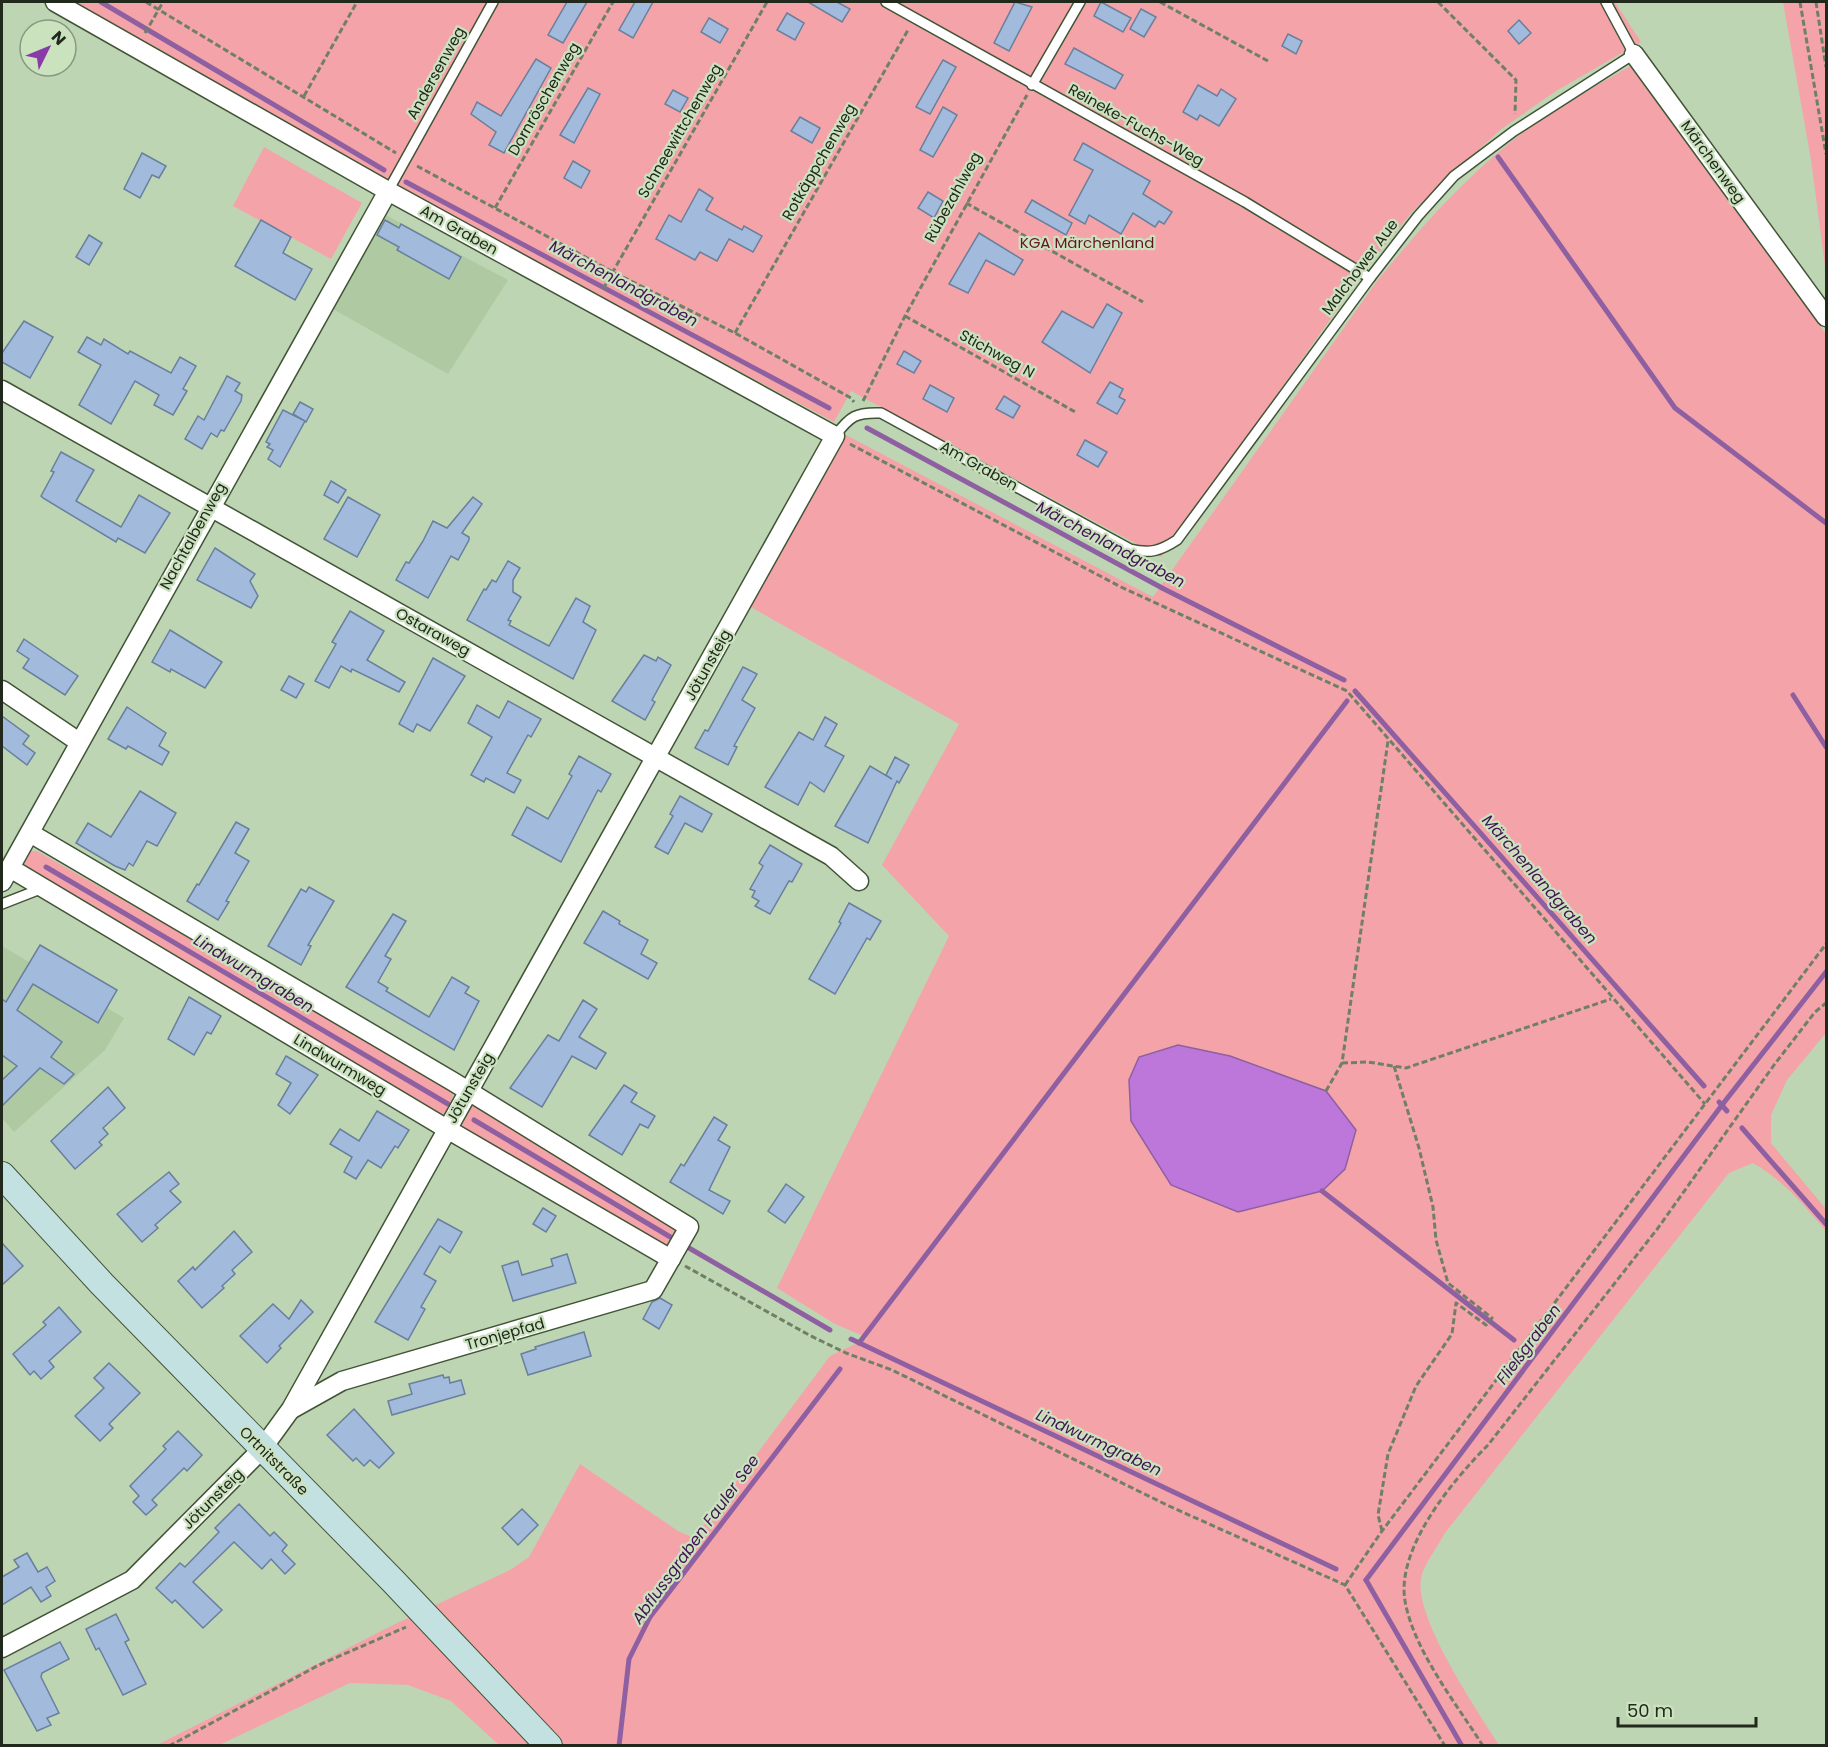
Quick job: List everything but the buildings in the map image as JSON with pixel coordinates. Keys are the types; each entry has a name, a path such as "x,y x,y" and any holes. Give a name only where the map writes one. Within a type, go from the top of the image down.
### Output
{"street":[{"name":"Am Graben","path":"56,2 388,191 835,436"},
{"name":"Märchenweg","path":"1634,54 1827,317"},
{"name":"Nachtalbenweg","path":"6,875 210,506 388,191"},
{"name":"Ostaraweg","path":"2,390 831,856 859,881"},
{"name":"Jötunsteig","path":"2,1648 132,1580 262,1449 291,1409 835,436"},
{"path":"2,690 79,742"},
{"path":"30,833 467,1093"},
{"name":"Lindwurmweg","path":"6,875 43,888 447,1129 671,1259"},
{"name":"Tronjepfad","path":"291,1409 342,1381 652,1290 689,1227 467,1093"},
{"name":"Ortnitstraße","path":"2,1175 102,1284 424,1614 549,1746"}],"lane":[{"name":"Andersenweg","path":"388,191 493,2"},
{"name":"Reineke-Fuchs-Weg","path":"886,2 1032,86 1245,202 1370,278"},
{"path":"1032,86 1080,2"},
{"name":"Märchenweg","path":"1606,2 1634,54"},
{"name":"Malchower Aue","path":"1161,551 1177,540 1370,278 1418,216 1454,176 1514,131 1634,54"},
{"path":"835,436 845,422 861,412"},
{"name":"Am Graben","path":"861,412 881,412 1130,549 1146,553 1161,551"},
{"path":"2,904 43,888"}],"path":[{"path":"146,2 406,160 613,272 735,333 851,398 861,412"},
{"path":"149,25 163,2"},
{"path":"304,96 357,2"},
{"name":"Dornröschenweg","path":"495,208 613,2"},
{"name":"Schneewittchenweg","path":"602,291 767,2"},
{"path":"1160,2 1268,61"},
{"path":"1437,2 1516,80 1514,131"},
{"path":"1800,2 1827,154"},
{"path":"1816,2 1827,67"},
{"name":"Rotkäppchenweg","path":"735,333 915,18"},
{"name":"Rübezahlweg","path":"861,412 865,393 905,316 1032,86"},
{"path":"966,203 1143,302"},
{"name":"Stichweg N","path":"905,316 1077,413"},
{"path":"835,436 1121,587 1347,691 1611,999 1705,1104"},
{"path":"1326,1091 1342,1063 1388,739"},
{"path":"1345,1586 1383,1531 1827,944"},
{"path":"1342,1063 1368,1062 1406,1068 1611,999"},
{"path":"1483,1746 1413,1630 1405,1600 1407,1566 1415,1546 1460,1472 1488,1445 1658,1228 1774,1065 1815,1012 1827,1003"},
{"path":"1383,1531 1378,1515 1390,1445 1416,1386 1452,1334 1456,1303 1486,1325 1492,1317 1448,1282 1436,1240 1433,1207 1419,1148 1394,1066"},
{"path":"671,1259 808,1335 892,1370 1169,1506 1345,1586 1445,1746"},
{"path":"169,1746 319,1665 410,1625 424,1614"}],"shaded area":[{"path":"384,214 508,280 448,374 331,308"},
{"path":"2,946 124,1018 105,1050 14,1132 2,1118"},
{"path":"1178,1045 1230,1056 1326,1091 1356,1130 1345,1169 1322,1191 1238,1212 1171,1185 1131,1121 1129,1080 1139,1057"}],"green space":[{"name":"KGA Märchenland","path":"71,2 1615,2 1641,42 1556,91 1500,130 1412,212 1369,265 1161,557 851,391 834,422 396,188"},
{"path":"1783,2 1826,2 1826,274 1811,160"},
{"path":"1630,66 1826,334 1826,1033 1787,1080 1771,1115 1771,1143 1826,1209 1826,1231 1783,1185 1753,1163 1729,1173 1445,1533 1428,1561 1421,1578 1421,1595 1427,1616 1449,1663 1499,1745 499,1745 451,1701 408,1685 350,1683 219,1745 155,1746 393,1625 510,1570 529,1557 580,1464 678,1531 694,1538 830,1356 868,1338 835,1324 777,1288 949,936 882,865 959,724 747,605 846,435 1153,597 1377,281 1423,227 1472,176 1521,134 1567,103"},
{"path":"264,147 362,203 331,259 233,206"},
{"path":"30,851 37,851 445,1084 453,1092 451,1107 445,1113 437,1116 27,873 22,864 23,858"},
{"path":"473,1104 676,1226 680,1234 668,1250 458,1126 466,1108"}],"waterway":[{"name":"Märchenlandgraben","path":"101,2 384,170"},
{"path":"1498,157 1675,408 1826,523"},
{"name":"Märchenlandgraben","path":"406,182 829,408"},
{"name":"Märchenlandgraben","path":"867,428 1164,589 1344,680"},
{"name":"Märchenlandgraben","path":"1355,691 1704,1086"},
{"path":"1793,695 1826,747"},
{"path":"859,1343 1347,701"},
{"name":"Lindwurmgraben","path":"46,867 448,1104"},
{"name":"Fließgraben","path":"1366,1580 1722,1105 1826,972"},
{"name":"Fließgraben","path":"1719,1102 1727,1111"},
{"name":"Lindwurmgraben","path":"474,1120 672,1238"},
{"path":"1742,1128 1826,1224"},
{"path":"1322,1191 1514,1340"},
{"name":"Lindwurmgraben","path":"689,1248 830,1330"},
{"name":"Lindwurmgraben","path":"851,1339 1336,1569"},
{"name":"Abflussgraben Fauler See","path":"619,1746 629,1659 650,1617 840,1369"},
{"name":"Fließgraben","path":"1366,1580 1462,1746"}]}
